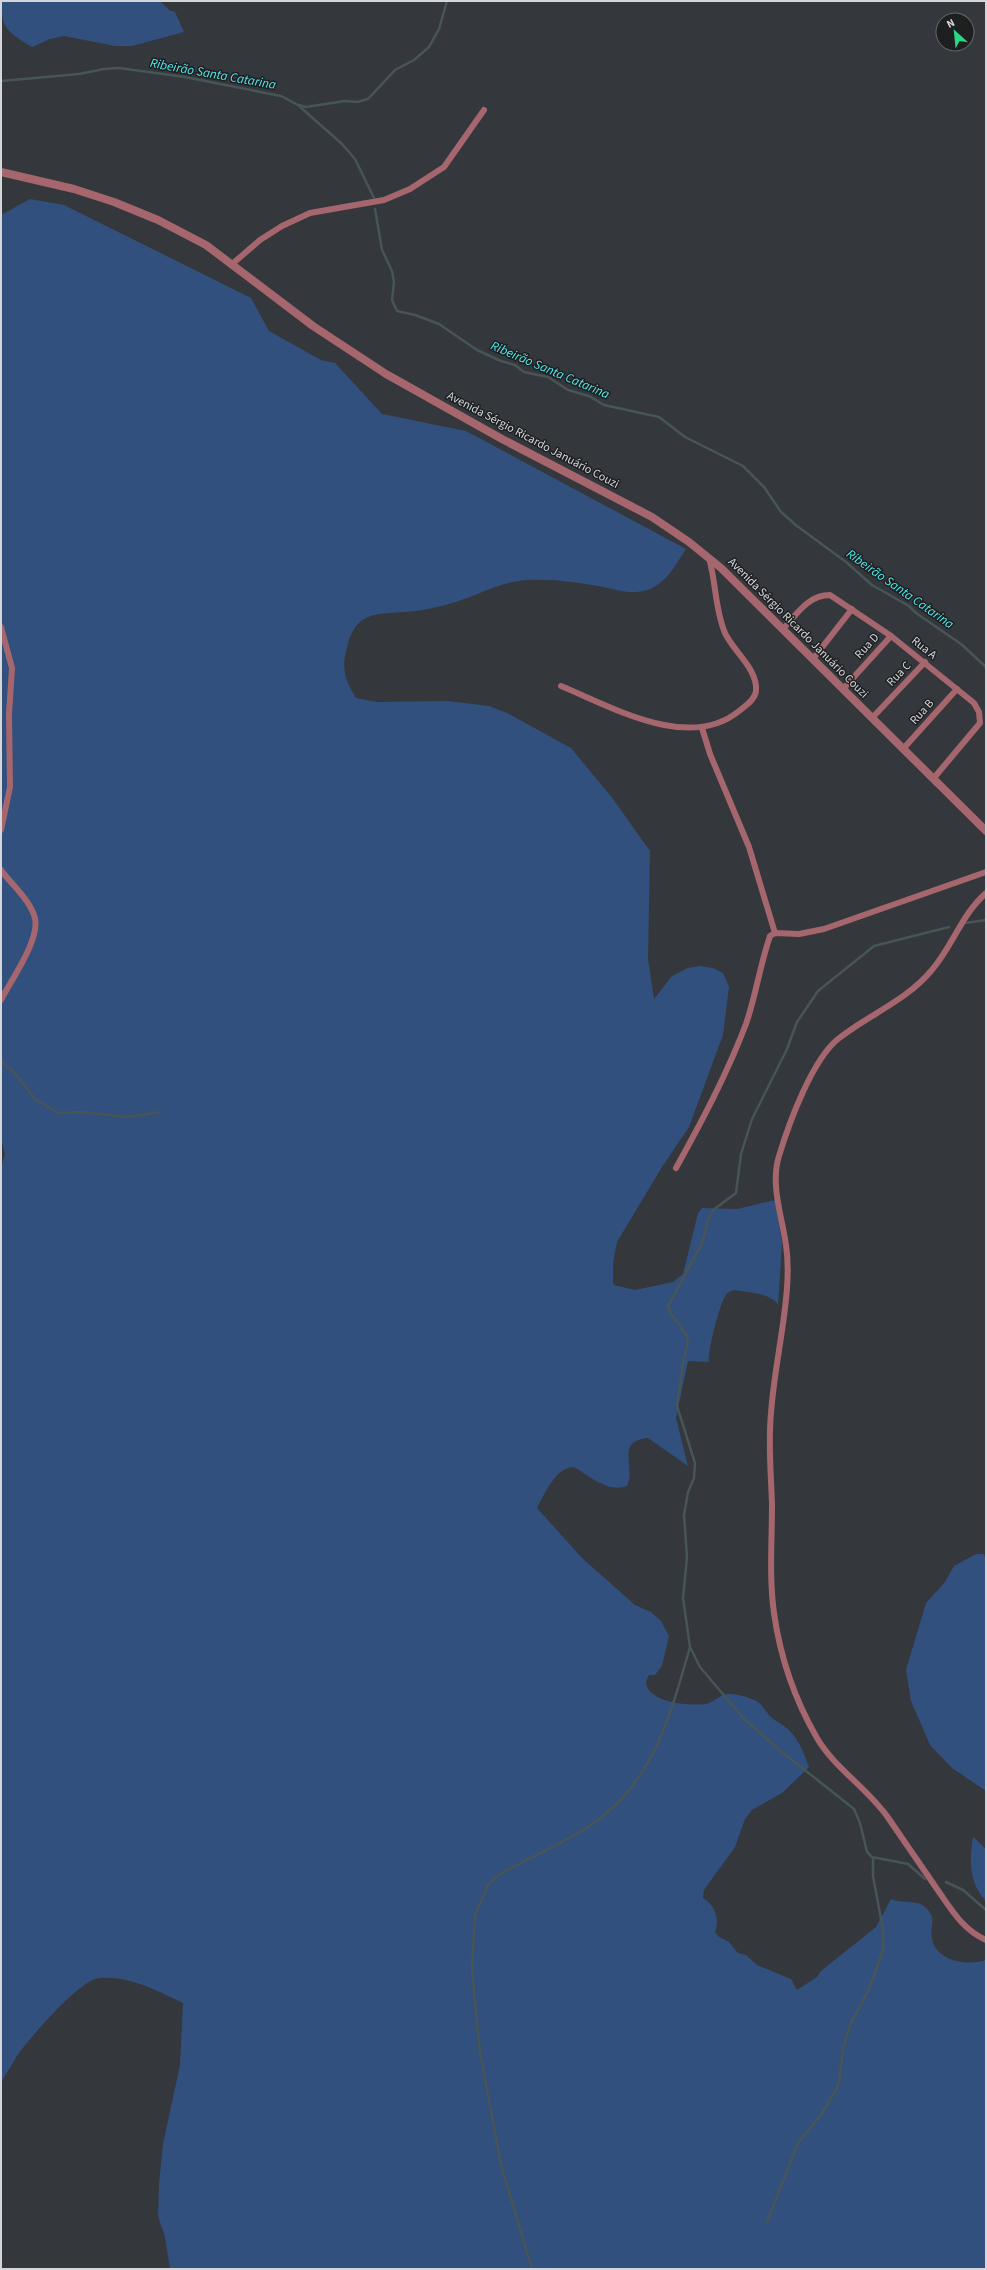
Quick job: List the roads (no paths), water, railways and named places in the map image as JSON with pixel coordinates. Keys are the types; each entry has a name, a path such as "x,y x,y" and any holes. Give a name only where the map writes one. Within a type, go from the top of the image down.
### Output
{"street":[{"path":"231,265 260,240 282,226 310,213 384,200 410,189 444,167 484,110"},
{"name":"Avenida Sérgio Ricardo Januário Couzi","path":"1,172 74,189 114,202 158,220 206,245 313,326 386,374 502,439 652,517 709,558 986,831"},
{"path":"562,686 663,726 702,728 734,715 751,701 756,692 756,684 751,671 725,631 709,558"},
{"name":"Rua A","path":"782,629 809,601 816,597 830,595 891,636 925,662 974,704 979,712 980,723 933,779"},
{"path":"813,659 852,609"},
{"path":"1,627 12,668 9,714 10,787 1,830"},
{"name":"Rua D","path":"843,689 891,636"},
{"name":"Rua C","path":"872,718 925,662"},
{"name":"Rua B","path":"903,749 957,689"},
{"path":"702,728 710,754 731,800 749,847 775,932"},
{"path":"1,870 27,902 34,915 37,926 34,938 1,1000"},
{"path":"676,1168 716,1095 742,1032 757,991 770,936 775,932 799,934 824,929 986,872"},
{"path":"986,893 966,914 950,945 930,973 879,1013 836,1041 824,1052 815,1067 791,1122 777,1159 777,1194 787,1249 787,1288 772,1406 768,1458 772,1501 774,1612 789,1677 809,1722 818,1740 830,1755 887,1816 951,1911 964,1926 975,1935 986,1940"}],"waterway":[{"path":"299,105 306,107 345,101 357,102 368,99 395,70 414,60 429,47 439,29 447,1"},
{"name":"Ribeirão Santa Catarina","path":"1,81 79,74 104,69 119,68 185,77 281,96 298,105 342,144 355,159 374,198"},
{"name":"Ribeirão Santa Catarina","path":"375,209 382,250 392,271 394,282 392,300 397,311 415,315 439,324 477,350 501,361 515,365 524,372 548,377 568,390 589,396 604,405 659,417 685,437 743,466 764,487 781,512 797,526 846,562 872,585 909,606 916,613 961,644 986,667"},
{"path":"966,923 986,920"},
{"path":"925,1879 908,1864 872,1857 867,1852 860,1823 854,1809 777,1748 743,1718 700,1667 690,1647 683,1598 687,1557 684,1515 688,1492 694,1478 695,1463 677,1406 683,1362 688,1342 686,1334 671,1314 668,1306 702,1243 709,1218 713,1210 736,1193 741,1154 752,1119 787,1049 797,1022 818,991 874,946 949,927"},
{"path":"1,1062 13,1071 36,1100 59,1113 81,1112 128,1117 160,1112"},
{"path":"532,2269 501,2165 480,2052 472,1968 475,1915 488,1885 497,1876 585,1829 608,1812 627,1793 643,1772 655,1749 674,1700 690,1647"},
{"path":"767,2222 798,2143 820,2116 836,2090 839,2082 843,2049 850,2025 870,1987 883,1950 883,1930 873,1876 873,1859"},
{"path":"946,1882 963,1890 986,1910"}]}
